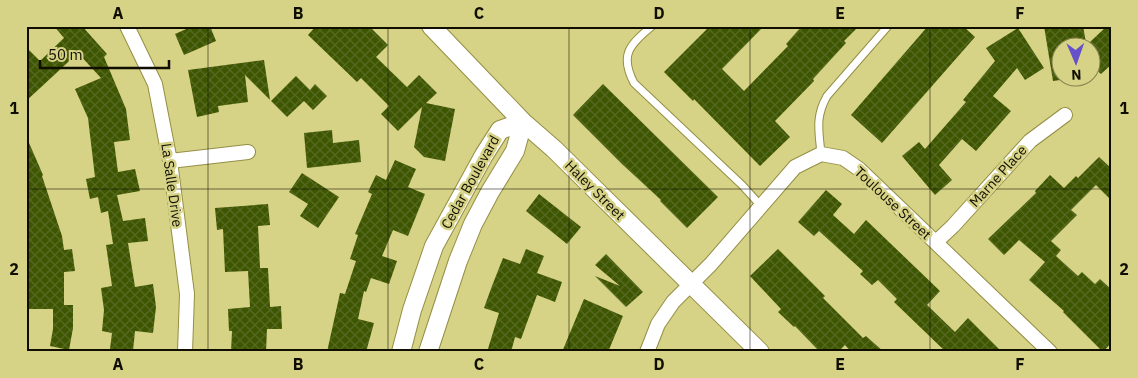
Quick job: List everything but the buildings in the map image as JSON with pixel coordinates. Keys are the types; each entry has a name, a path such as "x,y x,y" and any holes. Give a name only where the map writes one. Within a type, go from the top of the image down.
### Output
{"street":[{"name":"La Salle Drive","path":"127,26 155,84 170,161 187,294 185,352"},
{"name":"Haley Street","path":"431,26 523,122 554,149 760,352"},
{"name":"Marne Place","path":"936,242 953,226 1030,141 1065,115"},
{"name":"Cedar Boulevard","path":"401,352 412,310 439,238 484,155 500,130 523,122"},
{"name":"Cedar Boulevard","path":"428,352 467,239 490,192 516,151 523,122"},
{"path":"170,161 248,152"},
{"path":"647,352 658,324 673,302 796,167 821,154"},
{"name":"Toulouse Street","path":"821,154 843,158 859,169 1050,352"}],"lane":[{"path":"652,26 632,43 627,54 628,70 634,83 742,185 761,206"},
{"path":"821,154 818,128 820,109 827,96 888,26"}]}
